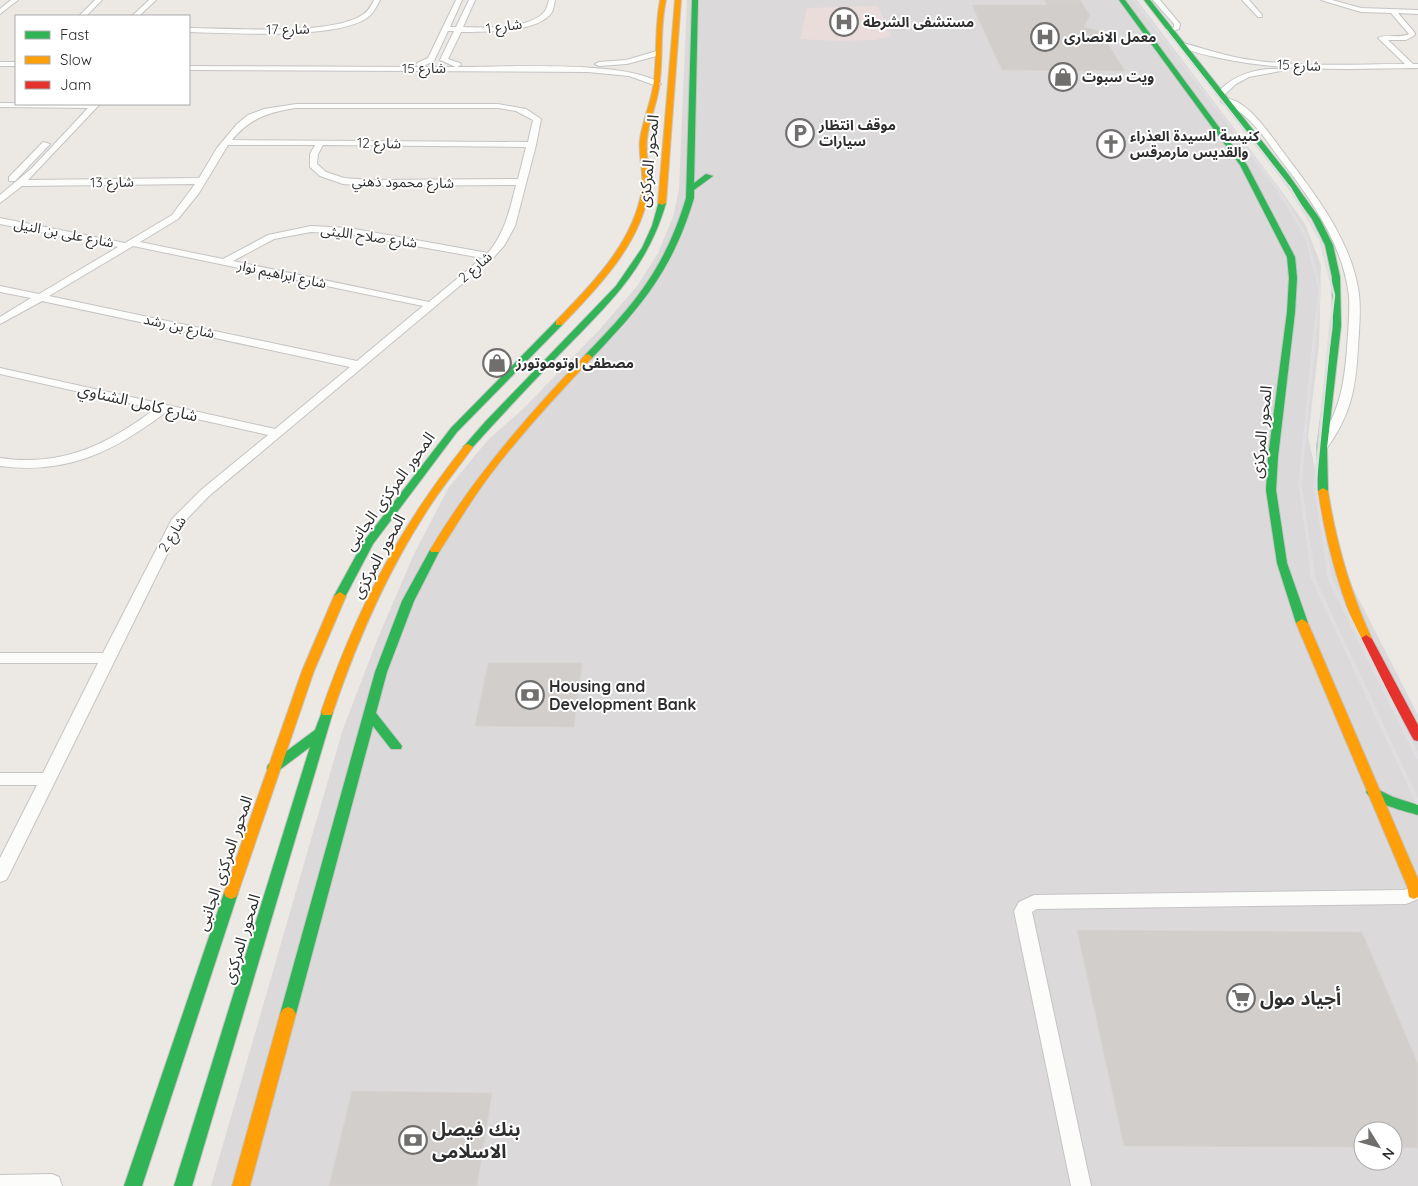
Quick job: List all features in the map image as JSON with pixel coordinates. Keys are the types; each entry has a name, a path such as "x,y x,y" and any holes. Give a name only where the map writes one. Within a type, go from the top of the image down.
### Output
{"main road":[{"path":"661,5 678,2"},
{"name":"المحور المركزى","path":"183,1186 340,672 371,598 431,496 466,449 503,407 571,340 625,279 648,243 658,220 666,167 678,2"},
{"path":"241,1186 381,672 408,602 431,557 465,501 499,455 534,414 643,297 662,271 675,246 684,221 690,189 695,2 710,3"},
{"path":"1125,3 1152,2 1171,31 1292,184 1318,222 1331,250 1338,282 1339,319 1323,445 1323,499 1327,530 1337,562 1365,634 1418,737"},
{"name":"المحور المركزى","path":"1125,3 1243,166 1291,257 1293,278 1292,312 1273,457 1271,490 1282,563 1295,605 1333,702 1414,886 1414,893"},
{"name":"المحور المركزى الجانبى","path":"134,1186 273,768 308,671 326,625 368,543 454,430 593,288 623,247 634,227 645,190 644,142 657,84 658,20 661,5"},
{"path":"1133,34 1147,34"},
{"path":"644,142 666,167"},
{"path":"690,189 709,176"},
{"path":"571,340 579,345 592,344 617,326"},
{"path":"532,378 565,358 575,357 584,362"},
{"path":"370,714 396,746"},
{"path":"273,768 321,732"},
{"path":"1373,792 1396,803 1418,810"}],"street":[{"path":"0,12 15,0"},
{"path":"83,15 98,0"},
{"path":"136,15 153,0"},
{"name":"شارع 17","path":"190,30 329,27 362,18 369,14 377,0"},
{"path":"420,65 431,59 459,0"},
{"path":"457,65 444,60 472,0"},
{"name":"شارع 1","path":"444,30 497,30 521,26 539,19 548,12 552,0"},
{"path":"1244,0 1260,16"},
{"path":"1324,0 1361,10 1418,12"},
{"path":"1394,12 1415,34 1406,38 1382,38 1414,66"},
{"name":"شارع 15","path":"1182,45 1221,58 1252,63 1310,66 1414,66"},
{"name":"شارع 15","path":"190,68 589,65 617,63 645,58 657,53"},
{"path":"617,63 625,67 617,72"},
{"name":"شارع 15","path":"190,64 567,69 617,72 647,79 657,84"},
{"path":"0,65 15,66"},
{"name":"شارع 15","path":"1222,97 1236,79 1258,73 1418,71"},
{"path":"1222,97 1242,107 1293,170 1324,219 1346,262 1355,308 1349,394 1340,420 1323,445"},
{"path":"0,189 20,172 84,105"},
{"path":"0,106 95,105"},
{"path":"0,200 35,170 95,105"},
{"name":"شارع 2","path":"0,321 175,217 189,202 227,142 240,125 252,116 296,106 498,106 523,110 537,119 532,145 508,231 499,246 490,256 205,493 177,522 0,874"},
{"name":"شارع 12","path":"227,142 532,145"},
{"name":"شارع محمود ذهني","path":"320,143 314,154 313,165 323,174 343,180 369,183 522,182"},
{"path":"0,173 35,170"},
{"name":"شارع 13","path":"21,183 202,181"},
{"name":"شارع على بن النيل","path":"0,221 130,244"},
{"name":"شارع صلاح الليثى","path":"225,262 271,237 311,229 349,231 490,256"},
{"name":"شارع ابراهيم نوار","path":"130,244 431,305"},
{"name":"شارع بن رشد","path":"0,289 358,365"},
{"name":"شارع كامل الشناوي","path":"0,371 277,433"},
{"path":"0,462 30,463 58,460 87,453 112,444 132,432 164,408"},
{"path":"0,658 108,658"},
{"path":"0,779 47,779"},
{"path":"1080,1186 1023,911 1025,907 1034,902 1406,897 1414,893"},
{"path":"0,1185 52,1184"}],"shaded area":[{"path":"687,0 1137,0 1305,224 1321,265 1319,345 1308,437 1321,495 1349,580 1418,715 1418,1186 211,1186 342,732 377,640 414,554 449,487 487,441 524,408 600,329 638,285 658,253 673,217 679,189"},
{"name":"مستشفى الشرطة","path":"878,6 891,36 875,40 835,41 800,39 807,8"}],"building":[{"name":"معمل الانصارى","path":"1044,0 1080,0 1090,15 1084,27 1100,31 1125,71 1002,70 972,5 1047,5"},
{"name":"Housing and Development Bank","path":"488,663 582,663 574,727 475,726"},
{"name":"أجياد مول","path":"1077,930 1362,932 1418,1064 1418,1148 1403,1147 1403,1121 1353,1121 1353,1147 1124,1146"},
{"name":"بنك فيصل الاسلامى","path":"352,1091 492,1093 477,1186 329,1186"}],"railway":[{"path":"1134,0 1243,143"},
{"path":"1166,30 1255,143"},
{"path":"1242,142 1279,191 1306,236 1320,290 1316,322"},
{"path":"1254,142 1290,188 1320,239 1334,295 1331,322"},
{"path":"1309,547 1300,485 1316,321"},
{"path":"1325,547 1315,486 1331,321"},
{"path":"1309,546 1313,578 1418,803"},
{"path":"1325,546 1330,579 1418,757"}],"traffic: fast":[{"path":"588,357 622,321 651,285 673,245 690,198 695,0"},
{"path":"1122,0 1243,165 1291,257 1293,278 1291,312 1273,457 1271,490 1282,563 1302,623"},
{"path":"1147,0 1285,176 1316,219 1329,245 1336,277 1337,326 1322,448 1323,491"},
{"path":"690,189 709,176"},
{"path":"468,447 619,288 646,248 662,203"},
{"path":"340,596 368,543 454,430 559,323"},
{"path":"288,1014 381,672 408,601 435,550"},
{"path":"183,1186 327,712"},
{"path":"370,714 396,746"},
{"path":"273,768 321,732"},
{"path":"1373,792 1388,800 1418,810"},
{"path":"133,1186 231,893"}],"traffic: slow":[{"path":"559,323 600,279 612,263 623,246 640,211 646,185 643,142 657,83 663,0"},
{"path":"662,203 678,0"},
{"path":"435,550 468,497 505,449 545,402 588,357"},
{"path":"327,712 353,641 385,573 423,508 468,447"},
{"path":"1323,491 1329,529 1338,566 1366,639"},
{"path":"231,893 308,671 340,596"},
{"path":"1302,623 1414,886 1414,893"},
{"path":"241,1186 288,1014"}],"traffic: jam":[{"path":"1366,639 1418,737"}],"place":[{"name":"مستشفى الشرطة","path":"844,22"},
{"name":"معمل الانصارى","path":"1045,37"},
{"name":"ويت سبوت","path":"1063,77"},
{"name":"موقف انتظار سيارات","path":"800,133"},
{"name":"كنيسة السيدة العذراء والقديس مارمرقس","path":"1111,144"},
{"name":"مصطفى اوتوموتورز","path":"497,363"},
{"name":"Housing and Development Bank","path":"530,695"},
{"name":"أجياد مول","path":"1241,998"},
{"name":"بنك فيصل الاسلامى","path":"413,1140"}]}
